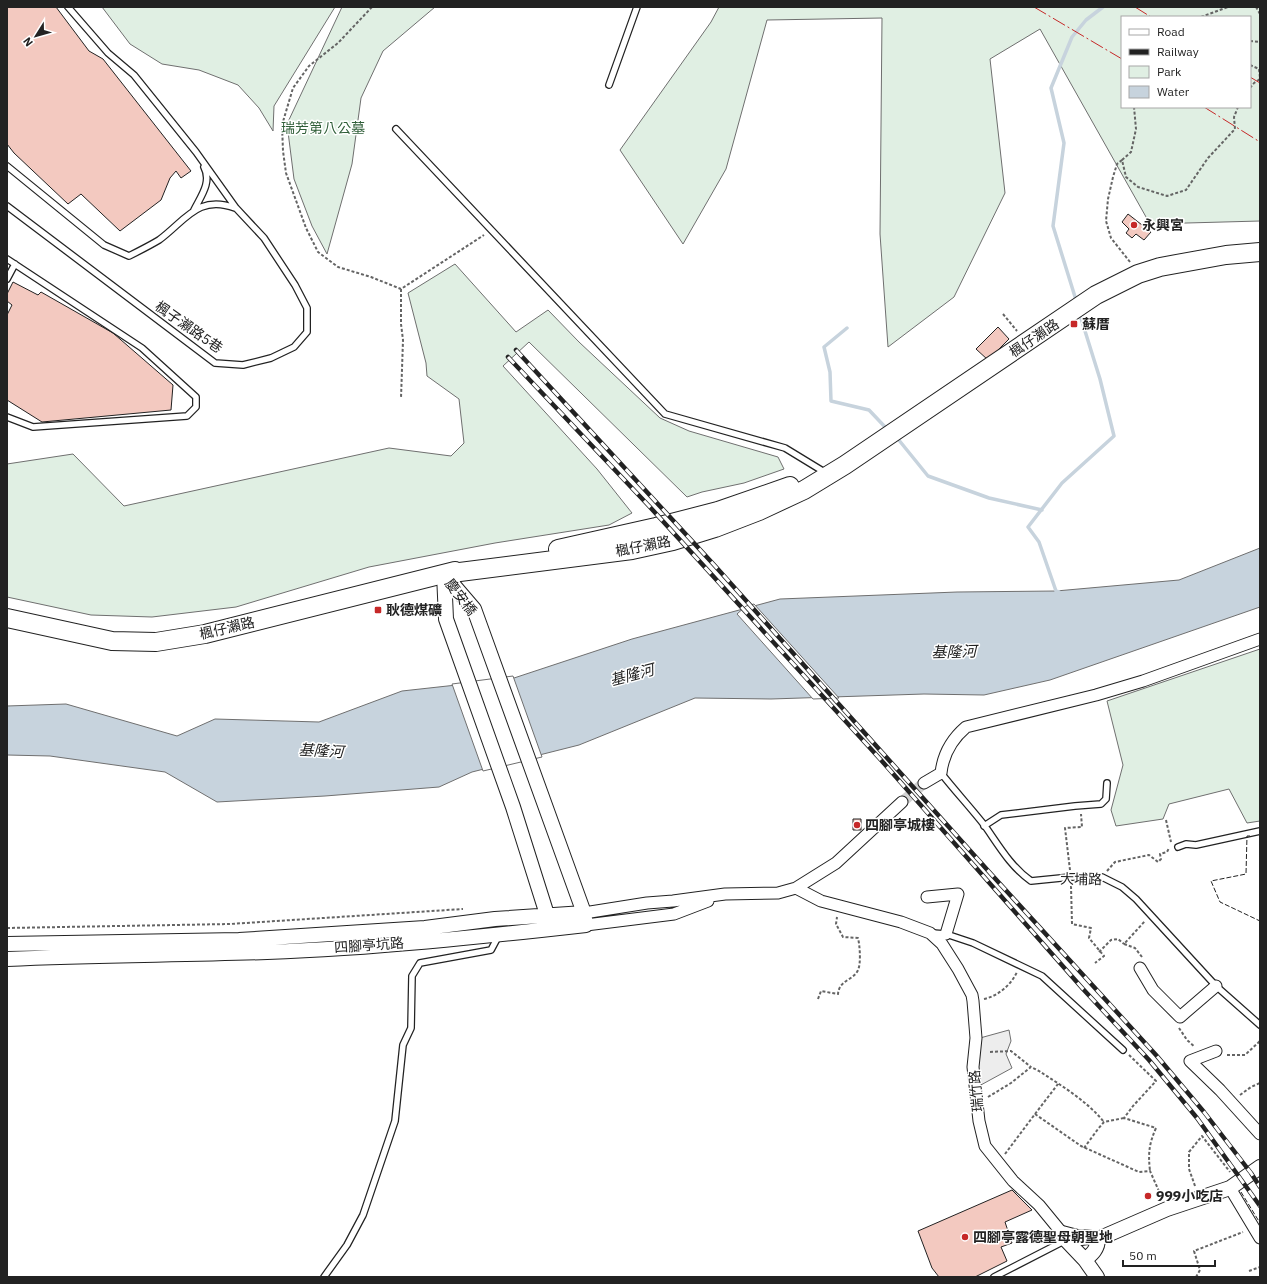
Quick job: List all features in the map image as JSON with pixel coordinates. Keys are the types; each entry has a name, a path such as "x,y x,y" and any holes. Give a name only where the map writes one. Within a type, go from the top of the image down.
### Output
{"main road":[{"name":"楓仔瀨路","path":"7,618 112,641 156,642 205,634 444,574 656,527 718,511 782,488 829,475 947,397 1096,295 1138,274 1160,267 1226,255 1260,252"}],"street":[{"name":"慶安橋","path":"444,574 474,609 585,919"},
{"name":"慶安橋","path":"444,574 446,619 513,807 549,923"},
{"path":"924,783 941,774 942,762 949,746 966,726 1096,695 1143,681 1260,639"},
{"path":"796,888 836,863 902,802"},
{"name":"四腳亭坑路","path":"7,959 268,952 396,944 500,935 549,923 585,919 647,903 725,894 778,893 796,888"},
{"name":"瑞竹路","path":"796,888 820,901 901,922 930,933 942,944 972,995 976,1038 973,1067 979,1121 985,1146 1013,1181 1039,1205 1064,1237 1085,1260 1097,1277"},
{"path":"927,897 958,894 946,934"},
{"name":"四腳亭坑路","path":"7,944 247,939 425,928 495,919 549,923"},
{"path":"1140,968 1153,990 1180,1017 1216,986"},
{"path":"1216,1051 1190,1061 1260,1134"},
{"path":"1064,1237 1087,1237 1098,1239 1167,1209 1236,1183 1260,1167"},
{"path":"1236,1183 1254,1228 1260,1238"},
{"path":"1085,1260 1095,1250 1098,1244 1098,1239"}],"lane":[{"path":"68,7 108,53 134,76 196,152 206,171 207,186 194,210"},
{"path":"609,85 637,7"},
{"path":"396,129 665,414 785,448 829,475"},
{"name":"楓子瀨路5巷","path":"7,206 214,363 243,365 271,358 294,346 307,332 307,308 295,285 264,238 236,208 196,152"},
{"path":"7,166 104,245 129,256 159,240 194,210 202,206 225,204 236,208"},
{"path":"7,259 142,348 196,397 196,407 187,416 33,427 7,417"},
{"path":"7,279 15,264"},
{"name":"大埔路","path":"941,774 984,826 1011,864 1023,875 1031,881 1070,877 1102,877 1122,887 1136,899 1216,986 1260,1025"},
{"path":"984,826 1001,815 1101,804 1106,798 1106,783"},
{"path":"1178,847 1186,844 1196,845 1260,831"},
{"name":"瑞竹路","path":"930,933 946,934 973,943 1042,976 1123,1050"},
{"path":"324,1277 347,1245 363,1215 395,1121 403,1045 411,1028 412,976 420,963 491,950 500,935"},
{"path":"994,1277 1064,1237"}],"path":[{"path":"372,7 338,43 308,66 293,88 282,125 283,151 286,173 306,228 318,252 338,267 371,277 401,289"},
{"path":"1205,16 1228,7"},
{"path":"1256,7 1260,14"},
{"path":"1251,65 1259,69 1260,79 1251,87"},
{"path":"1134,108 1136,129 1131,152 1117,164 1108,199 1106,221 1111,238 1138,274"},
{"path":"1122,160 1126,177 1138,186 1167,196 1186,190 1208,158 1235,129 1234,117 1238,108"},
{"path":"401,289 492,230"},
{"path":"401,289 401,324 403,340 401,398"},
{"path":"1003,314 1028,342"},
{"path":"1081,806 1082,827 1065,828 1071,886 1072,924 1091,928 1089,938 1099,952 1104,956 1095,963"},
{"path":"1102,877 1115,862 1149,855 1158,862 1161,859 1160,854 1167,852 1169,848 1172,847 1166,820"},
{"path":"818,999 820,991 838,994 838,990 846,980 853,976 858,970 860,947 858,938 843,937 836,924 838,916 847,908"},
{"path":"7,928 230,924 465,909"},
{"path":"1124,944 1142,923 1151,916"},
{"path":"1099,952 1111,940 1118,939 1124,944 1136,948 1146,962 1140,968"},
{"path":"973,1001 987,998 1003,990 1013,980 1019,966"},
{"path":"1180,1017 1177,1025 1187,1040 1204,1056"},
{"path":"1216,1051 1226,1055 1245,1055 1260,1041"},
{"path":"1123,1050 1156,1081 1124,1118"},
{"path":"990,1052 1011,1051 1031,1067 1039,1071 1094,1110 1104,1122"},
{"path":"977,1104 1011,1083 1031,1067"},
{"path":"1230,1101 1260,1083"},
{"path":"998,1162 1058,1084"},
{"path":"1036,1114 1084,1148 1139,1172 1150,1171"},
{"path":"1084,1148 1104,1122 1124,1118 1156,1128 1151,1138 1148,1151 1150,1171 1167,1209"},
{"path":"1201,1197 1189,1169 1189,1152 1202,1136 1228,1168 1236,1183"},
{"path":"1196,1277 1200,1270 1194,1250 1254,1228"},
{"path":"1249,1271 1260,1267"}],"green space":[{"path":"102,7 335,7 274,106 273,131 259,108 238,85 199,70 162,64 130,44"},
{"name":"瑞芳第八公墓","path":"342,7 435,7 383,51 361,98 352,164 327,254 312,226 294,179 287,124"},
{"path":"719,7 1260,7 1260,221 1150,224 1040,29 990,59 1005,193 954,297 888,347 880,234 882,18 767,20 726,169 683,244 620,150 711,22"},
{"path":"455,264 516,332 548,310 579,342 660,418 689,431 778,457 784,469 744,483 702,492 687,497 529,342 503,366 597,469 632,513 609,525 495,543 369,567 236,607 152,617 91,615 7,597 7,464 73,454 124,506 389,448 451,456 464,443 459,399 427,376 426,363 408,293"},
{"path":"1260,649 1260,821 1247,823 1229,789 1169,804 1163,819 1116,826 1111,810 1123,765 1107,701"}],"shaded area":[{"path":"1009,1030 1011,1041 1006,1054 1012,1068 979,1086 977,1065 980,1038"}],"water":[{"name":"基隆河","path":"1260,548 1260,607 1050,680 984,695 924,694 771,699 695,698 579,745 472,772 439,787 325,796 217,802 165,772 50,756 7,755 7,706 66,704 177,736 215,719 319,722 402,691 511,679 632,639 780,599 957,592 1056,591 1179,580"}],"pier":[{"path":"754,604 839,698 813,699 737,614 746,606"},
{"path":"513,676 542,757 483,771 452,684"}],"building":[{"path":"7,7 56,7 89,51 103,59 191,171 181,178 176,171 170,178 161,200 120,231 81,194 68,204 14,153 7,144"},
{"name":"永興宮","path":"1128,214 1151,232 1144,240 1136,234 1132,238 1126,233 1129,229 1122,222"},
{"path":"13,282 38,295 41,292 113,333 173,385 171,410 42,422 7,400 7,315 12,305 7,301 7,294"},
{"path":"998,327 1009,339 988,360 976,349"},
{"name":"四腳亭城樓","path":"853,819 861,819 861,830 853,830"},
{"name":"四腳亭露德聖母朝聖地","path":"1012,1190 1032,1210 1005,1222 1012,1243 1001,1247 1007,1261 975,1277 939,1277 932,1268 918,1231"}],"waterway":[{"path":"1076,300 1053,226 1064,143 1051,88 1072,37 1086,20 1103,7"},
{"path":"1059,592 1056,591 1039,542 1028,527 1062,483 1114,436 1100,379 1080,315"},
{"path":"847,328 824,347 830,372 831,401 869,410 887,429"},
{"path":"898,439 928,476 989,498 1042,510"}],"tunnel":[{"path":"902,802 924,783"}],"railway":[{"path":"516,350 716,567 991,874 1156,1055 1204,1112 1260,1187"},
{"path":"508,357 649,506 881,760 1083,989 1149,1060 1197,1118 1260,1206"}],"fence":[{"path":"1250,836 1247,836 1246,874 1211,881 1220,902 1260,921"},
{"path":"1241,1192 1260,1223"}],"power":[{"path":"1034,7 1121,58"},
{"path":"1135,7 1149,16"},
{"path":"1251,78 1260,83"},
{"path":"1206,108 1260,142"}],"place":[{"name":"永興宮","path":"1134,225"},
{"name":"蘇厝","path":"1074,324"},
{"name":"耿德煤礦","path":"378,610"},
{"name":"四腳亭城樓","path":"857,825"},
{"name":"999小吃店","path":"1148,1196"},
{"name":"四腳亭露德聖母朝聖地","path":"965,1237"}]}
